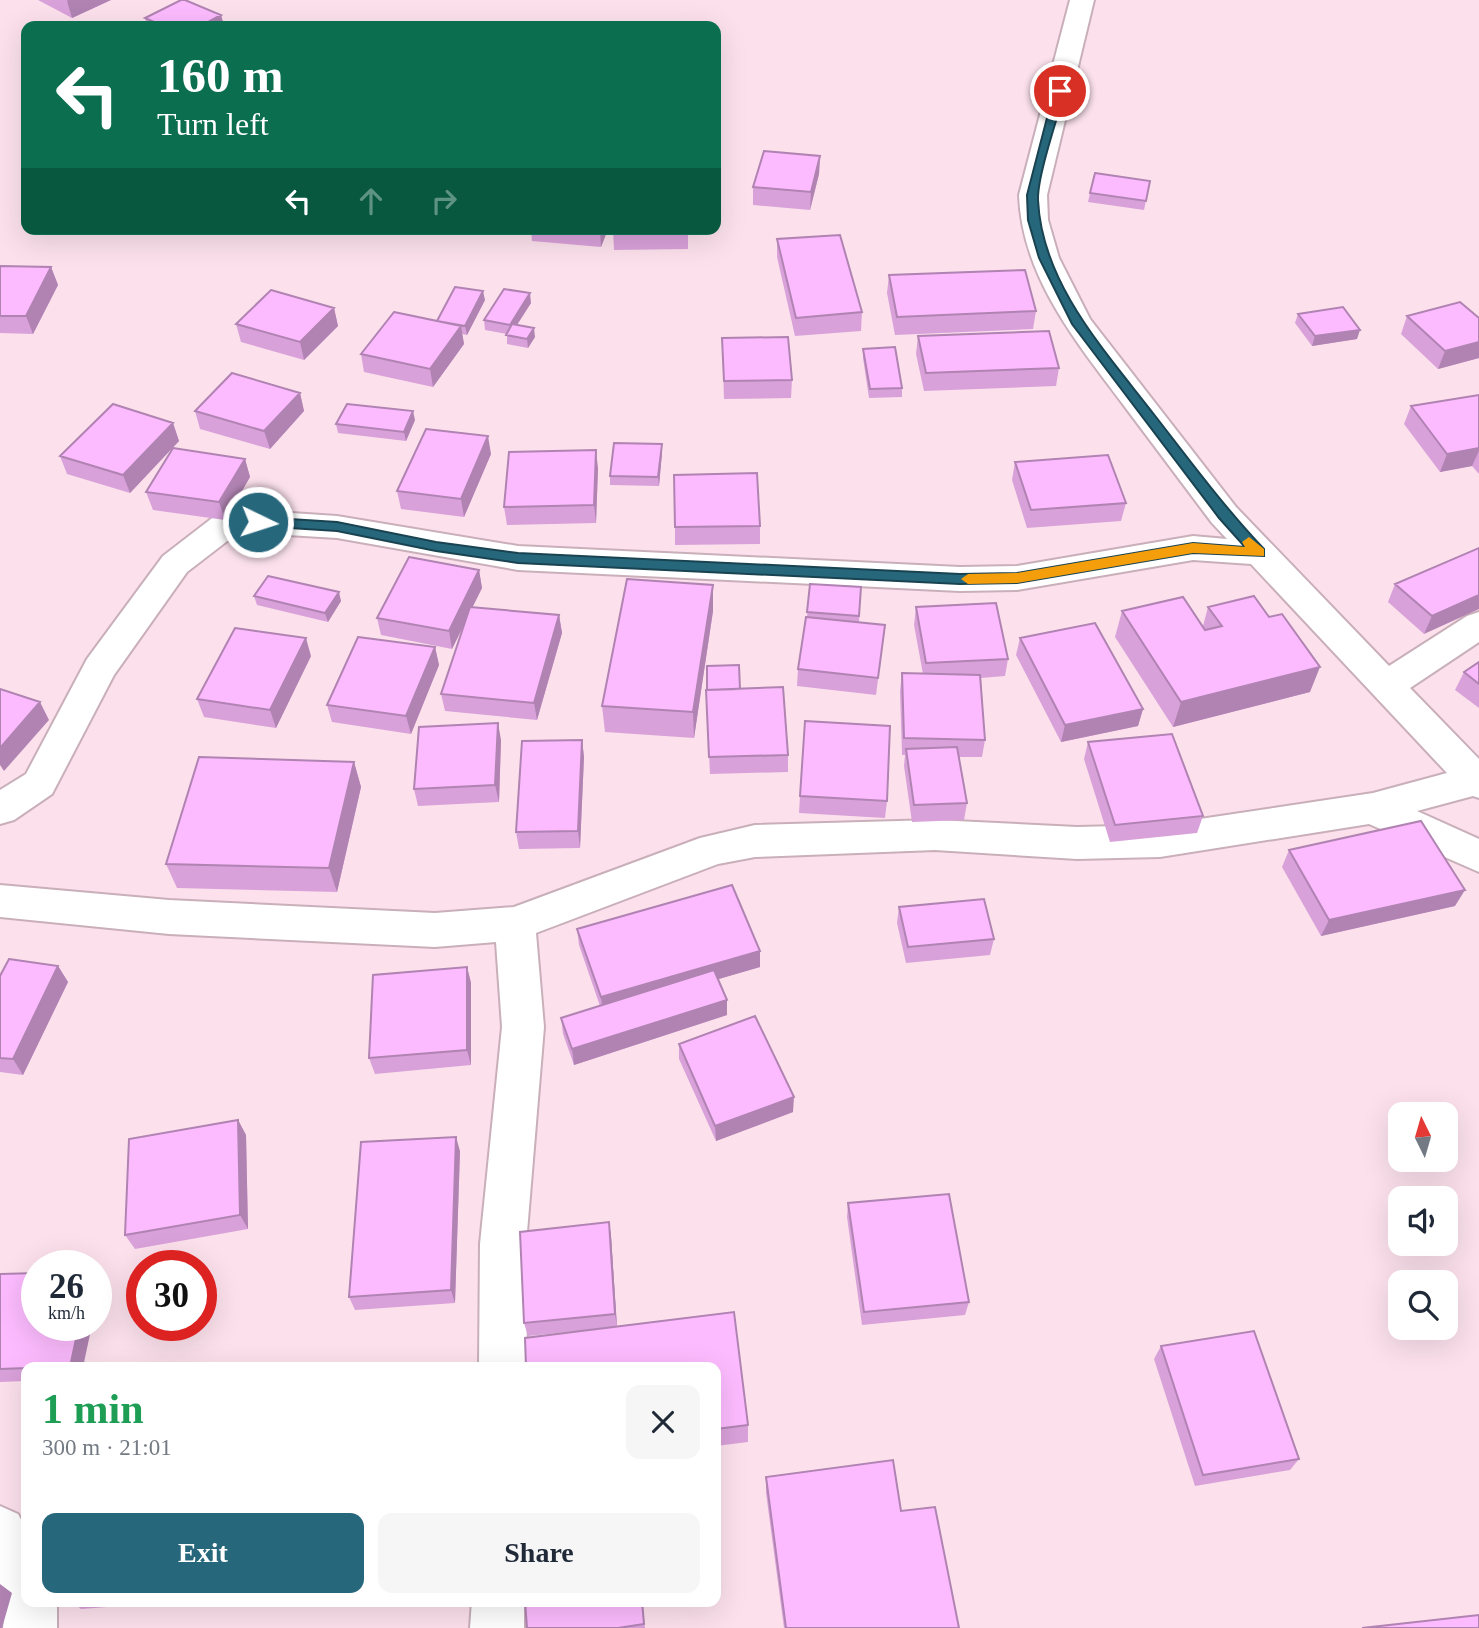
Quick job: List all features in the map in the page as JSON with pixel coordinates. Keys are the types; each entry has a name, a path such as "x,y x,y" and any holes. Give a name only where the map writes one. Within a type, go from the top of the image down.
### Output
{"street":[{"path":"0,901 169,917 435,930 515,924 714,849 755,841 935,835 1077,843 1160,841 1373,808 1477,782 1224,515 1076,321 1045,258 1034,220 1032,195 1082,0"},
{"path":"0,808 39,784 100,668 175,565 232,520 337,527 518,558 960,579 1017,578 1193,548 1259,553"},
{"path":"1387,685 1479,625"},
{"path":"1373,808 1479,856"},
{"path":"503,1362 503,1244 523,1027 515,924"},
{"path":"0,1532 21,1572"},
{"path":"30,1628 31,1607"},
{"path":"497,1628 498,1607"}],"building":[{"path":"181,0 221,15 210,21 152,21 145,18"},
{"path":"764,151 820,156 811,192 753,187"},
{"path":"1095,173 1150,181 1146,201 1090,193"},
{"path":"840,235 862,312 796,318 777,239"},
{"path":"0,266 51,267 26,316 0,316"},
{"path":"1025,270 1036,311 897,317 889,275"},
{"path":"455,287 483,291 465,326 437,321"},
{"path":"504,289 530,293 510,325 484,320"},
{"path":"271,290 334,308 300,342 236,324"},
{"path":"1460,302 1479,318 1479,342 1445,351 1407,316"},
{"path":"1343,307 1360,330 1315,336 1298,314"},
{"path":"394,312 461,326 430,369 361,354"},
{"path":"512,324 534,328 527,339 506,335"},
{"path":"1049,331 1059,368 926,373 918,336"},
{"path":"788,337 792,380 724,381 722,338"},
{"path":"895,347 902,388 870,389 863,349"},
{"path":"232,373 300,393 264,431 195,411"},
{"path":"1479,395 1479,448 1447,454 1411,406"},
{"path":"113,404 173,423 123,475 60,456"},
{"path":"347,404 413,411 404,432 336,424"},
{"path":"426,429 488,436 461,499 397,491"},
{"path":"614,443 662,444 658,477 610,476"},
{"path":"173,448 245,459 219,502 146,492"},
{"path":"596,450 594,505 504,507 509,452"},
{"path":"1108,455 1126,503 1031,510 1015,462"},
{"path":"757,473 760,526 675,527 674,475"},
{"path":"1479,548 1479,595 1432,616 1395,584"},
{"path":"409,557 479,570 449,631 377,618"},
{"path":"268,576 339,592 325,613 254,596"},
{"path":"627,579 713,585 693,712 602,706"},
{"path":"810,584 861,587 859,616 807,612"},
{"path":"1254,596 1269,617 1282,614 1320,667 1181,702 1122,611 1183,597 1205,630 1222,626 1208,607"},
{"path":"996,603 1008,659 926,663 916,607"},
{"path":"470,607 559,615 534,703 441,694"},
{"path":"806,617 885,625 878,678 798,669"},
{"path":"1095,623 1143,709 1065,725 1020,638"},
{"path":"235,628 306,638 270,710 197,699"},
{"path":"358,637 435,647 406,716 327,705"},
{"path":"1479,662 1479,684 1464,672"},
{"path":"739,665 740,689 707,690 707,666"},
{"path":"902,673 980,675 985,740 904,738"},
{"path":"783,687 788,755 709,757 706,690"},
{"path":"0,689 40,702 0,748"},
{"path":"805,721 890,726 887,801 800,796"},
{"path":"498,723 495,785 414,789 419,727"},
{"path":"1172,734 1203,816 1115,825 1088,742"},
{"path":"582,740 578,831 516,832 522,741"},
{"path":"957,747 967,803 914,805 906,749"},
{"path":"199,757 354,762 329,868 166,864"},
{"path":"1421,821 1465,890 1329,920 1289,850"},
{"path":"732,885 760,951 601,997 577,929"},
{"path":"984,899 994,939 908,947 899,907"},
{"path":"9,959 58,966 13,1059 0,1058 0,976"},
{"path":"467,967 467,1050 369,1058 373,975"},
{"path":"714,970 727,1000 572,1049 561,1018"},
{"path":"755,1016 794,1097 715,1126 679,1044"},
{"path":"238,1120 240,1215 125,1235 129,1139"},
{"path":"456,1137 451,1290 349,1297 361,1142"},
{"path":"949,1194 969,1302 864,1312 848,1203"},
{"path":"609,1222 615,1314 524,1323 520,1232"},
{"path":"21,1273 21,1341 76,1341 71,1362 21,1362 21,1368 0,1369 0,1274"},
{"path":"734,1312 748,1425 721,1428 721,1362 526,1362 525,1338"},
{"path":"1254,1331 1299,1459 1203,1475 1161,1346"},
{"path":"893,1460 901,1511 935,1507 959,1628 786,1628 766,1477"},
{"path":"525,1607 643,1607 644,1624 618,1628 527,1628"},
{"path":"1479,1615 1479,1628 1362,1628"}],"slow traffic":[{"path":"968,579 1017,578 1193,548 1259,553 1249,542"}],"route":[{"path":"258,522 337,527 518,558 960,579 1017,578 1193,548 1259,553 1224,515 1076,321 1045,258 1034,220 1032,195 1060,91"}]}
